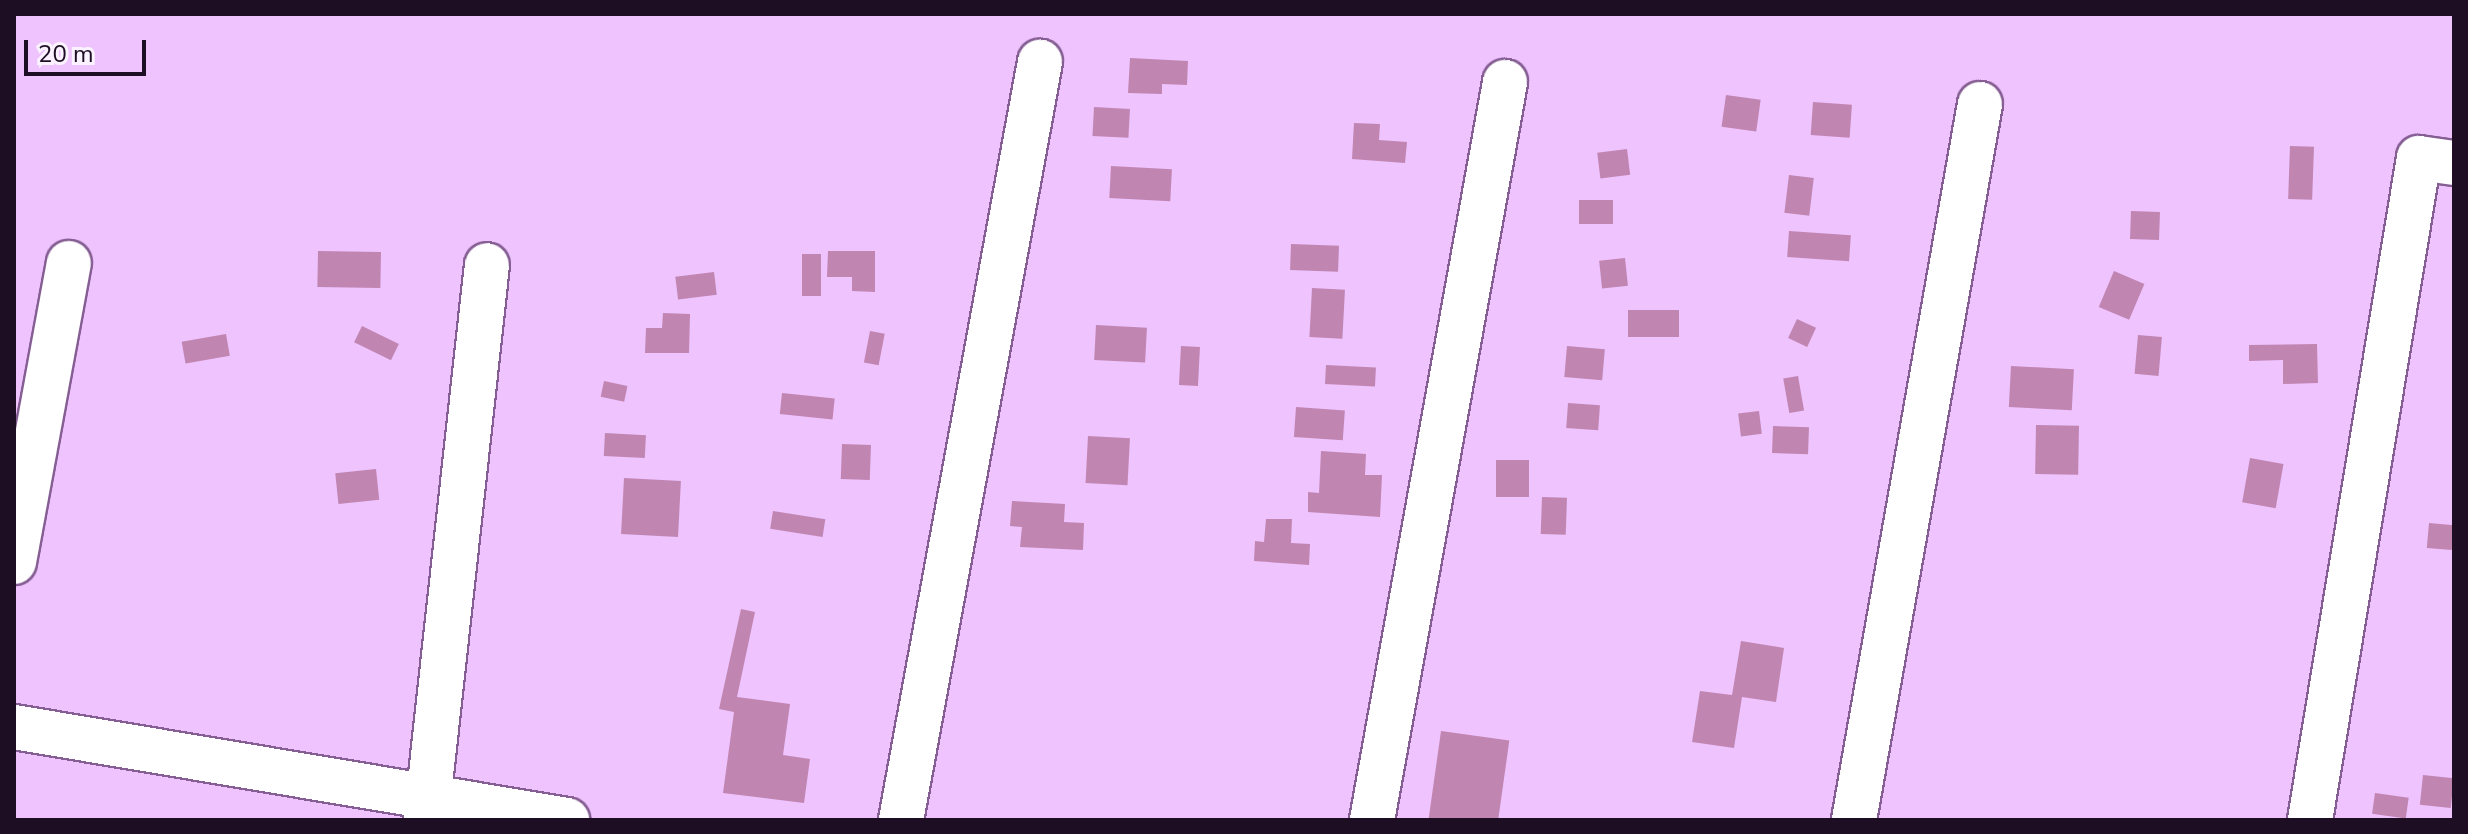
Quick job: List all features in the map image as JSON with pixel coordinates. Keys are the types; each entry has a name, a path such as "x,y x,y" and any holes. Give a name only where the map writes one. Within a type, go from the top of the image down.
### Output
{"street":[{"path":"901,820 1040,62"},
{"path":"1372,820 1505,82"},
{"path":"1854,820 1980,104"},
{"path":"2310,820 2419,158 2454,163"},
{"path":"14,562 69,263"},
{"path":"428,808 487,265"},
{"path":"14,727 428,808 567,820"}],"building":[{"path":"1130,58 1188,61 1187,85 1162,84 1162,94 1128,93"},
{"path":"1726,95 1761,100 1756,132 1722,127"},
{"path":"1813,102 1852,105 1850,138 1811,135"},
{"path":"1094,107 1130,109 1128,138 1092,136"},
{"path":"1354,123 1380,124 1379,140 1407,142 1405,163 1352,159"},
{"path":"2290,146 2314,147 2312,200 2288,199"},
{"path":"1627,149 1630,175 1600,178 1597,153"},
{"path":"1111,166 1172,169 1170,201 1109,198"},
{"path":"1789,175 1814,178 1809,216 1784,213"},
{"path":"1579,200 1613,200 1613,224 1579,224"},
{"path":"2131,211 2160,212 2159,240 2130,239"},
{"path":"1789,231 1851,235 1849,261 1787,257"},
{"path":"1291,244 1339,246 1338,272 1290,270"},
{"path":"318,251 381,252 380,288 317,287"},
{"path":"828,251 875,251 875,292 852,291 852,277 827,277"},
{"path":"802,254 821,254 821,296 802,296"},
{"path":"1625,258 1628,286 1602,289 1599,261"},
{"path":"2114,271 2144,284 2129,320 2099,307"},
{"path":"714,272 717,295 678,300 675,277"},
{"path":"1312,288 1345,290 1342,339 1309,337"},
{"path":"1628,310 1679,310 1679,337 1628,337"},
{"path":"663,313 690,314 689,353 645,353 646,328 662,328"},
{"path":"1797,319 1816,328 1807,347 1788,338"},
{"path":"1096,325 1147,328 1145,363 1094,360"},
{"path":"362,326 399,344 391,360 354,342"},
{"path":"870,331 885,334 879,365 864,362"},
{"path":"226,334 230,356 186,363 182,342"},
{"path":"2138,335 2162,337 2159,376 2135,374"},
{"path":"2317,344 2318,383 2283,384 2283,360 2249,361 2249,345"},
{"path":"1181,346 1200,347 1198,386 1179,385"},
{"path":"1567,346 1605,349 1602,380 1564,377"},
{"path":"1326,365 1376,368 1375,387 1325,384"},
{"path":"2011,366 2074,369 2072,410 2009,407"},
{"path":"1798,376 1804,410 1789,413 1783,379"},
{"path":"604,381 627,386 624,402 601,397"},
{"path":"782,393 835,399 833,419 780,414"},
{"path":"1568,403 1600,405 1598,430 1566,428"},
{"path":"1296,407 1345,410 1343,440 1294,437"},
{"path":"1759,411 1762,434 1741,436 1738,414"},
{"path":"2036,425 2079,426 2078,475 2035,474"},
{"path":"1773,426 1809,427 1808,454 1772,453"},
{"path":"605,433 646,435 645,458 604,456"},
{"path":"1088,436 1130,438 1127,485 1086,483"},
{"path":"842,444 871,445 870,480 841,479"},
{"path":"1321,451 1366,454 1365,475 1382,475 1380,517 1308,512 1308,492 1319,493"},
{"path":"2250,458 2283,464 2276,508 2242,502"},
{"path":"1496,460 1529,460 1529,497 1496,497"},
{"path":"376,469 379,500 338,504 335,473"},
{"path":"624,478 681,481 678,537 621,534"},
{"path":"1542,497 1567,498 1566,535 1541,534"},
{"path":"1012,501 1065,504 1064,522 1084,523 1083,550 1020,547 1022,527 1010,526"},
{"path":"773,511 825,519 823,537 770,529"},
{"path":"1266,519 1292,519 1291,543 1310,544 1309,565 1254,561 1255,541 1264,542"},
{"path":"2429,523 2454,525 2452,550 2427,548"},
{"path":"741,609 755,612 737,697 790,704 783,755 810,759 804,803 723,793 734,712 719,709"},
{"path":"1741,641 1784,648 1776,702 1742,697 1734,748 1692,742 1700,691 1732,695"},
{"path":"1441,731 1509,741 1498,820 1428,820"},
{"path":"2423,775 2454,778 2451,808 2420,805"},
{"path":"2375,793 2409,798 2406,819 2372,814"}]}
